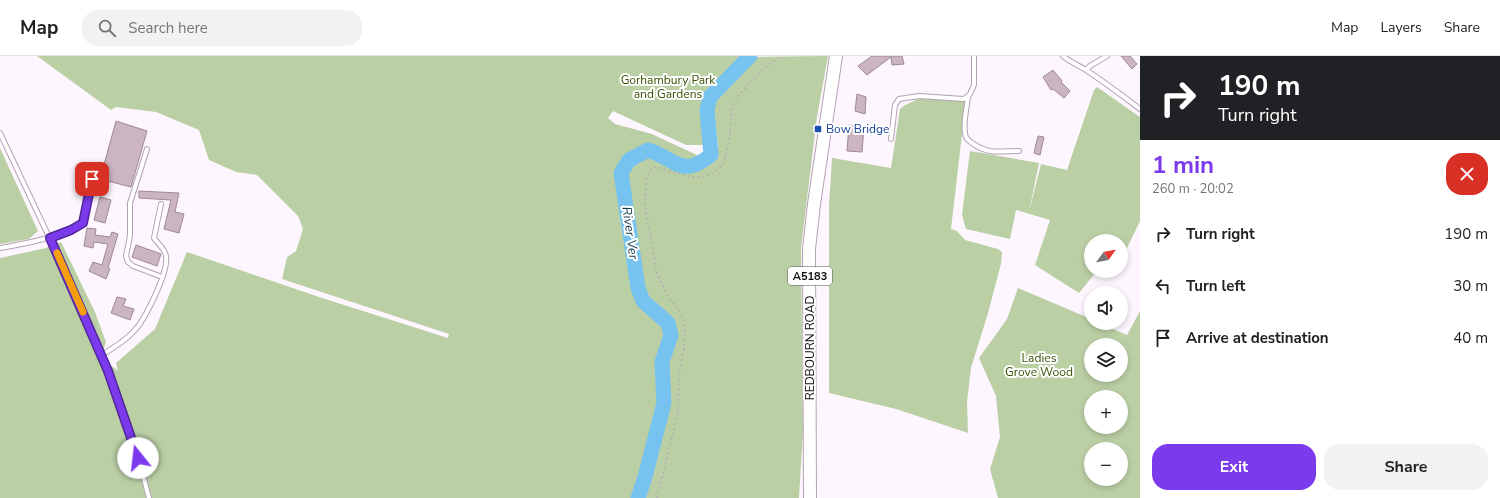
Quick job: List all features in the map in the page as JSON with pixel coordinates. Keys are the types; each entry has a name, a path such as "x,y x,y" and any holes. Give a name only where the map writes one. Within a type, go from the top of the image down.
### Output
{"main road":[{"name":"REDBOURN ROAD","path":"810,498 810,249 814,204 836,56"}],"lane":[{"path":"891,139 895,105 899,99 919,96 964,99 970,94 974,85 974,56"},
{"path":"1063,56 1072,64 1086,70 1140,109"},
{"path":"1086,70 1107,56"},
{"path":"968,96 964,133 969,141 987,152 1019,151"},
{"path":"0,133 50,238 102,355 135,445 149,498"},
{"path":"147,150 130,202 130,236 126,256 128,262 133,266 162,277"},
{"path":"0,248 50,238 71,230 83,223 92,179"},
{"path":"102,355 133,332 142,322 162,277 166,266 166,255 154,238 161,204"}],"path":[{"path":"657,498 678,412 679,375 684,348 685,324 680,311 670,300 658,274 645,204 646,180 650,172 656,167 696,178 710,175 723,165 729,142 732,109 738,96 761,71 781,56"}],"green space":[{"name":"Gorhambury Park and Gardens","path":"37,56 740,56 708,92 702,114 704,145 686,145 613,111 608,118 615,124 652,134 712,162 718,147 713,101 752,57 828,56 817,117 801,248 803,430 799,498 0,498 0,258 46,248 61,242 95,312 106,342 103,351 108,363 118,371 116,363 155,329 187,252 319,297 448,338 449,334 282,279 287,257 296,251 303,229 298,216 257,175 236,172 209,160 199,130 156,112 116,107 111,110"},
{"path":"1097,87 1140,117 1140,221 1128,246 1128,234 1084,234 1084,278 1091,278 1079,293 1035,265 1050,220 1016,210 1010,239 966,229 962,215 970,151 1039,163 1029,212 1041,164 1067,170 1094,90"},
{"path":"918,99 966,100 951,229 957,231 965,240 998,249 1002,252 1001,264 988,313 971,368 967,402 968,433 896,409 829,393 829,205 832,158 891,168 900,109"},
{"path":"0,148 38,231 29,239 0,244"},
{"name":"Ladies Grove Wood","path":"1018,288 1084,316 1084,330 1115,330 1127,335 1140,311 1140,498 998,498 990,469 1000,437 996,396 979,358 1007,319"}],"building":[{"path":"872,56 902,56 904,64 892,65 891,57 867,75 858,66"},
{"path":"1121,56 1130,56 1137,64 1132,69"},
{"path":"1053,70 1062,81 1061,82 1070,91 1064,98 1053,89 1051,90 1043,77"},
{"path":"857,94 866,97 865,114 855,111"},
{"path":"116,121 147,131 131,187 100,179"},
{"path":"849,125 864,128 862,152 847,151"},
{"path":"1038,136 1044,137 1040,155 1034,153"},
{"path":"139,191 179,193 175,212 184,214 179,233 164,229 171,200 139,198"},
{"path":"100,197 111,200 105,223 94,220"},
{"path":"87,228 96,229 95,235 110,237 112,232 118,234 108,268 110,269 106,279 89,271 93,262 102,265 108,244 94,242 93,248 84,246"},
{"path":"136,245 161,254 157,266 132,257"},
{"path":"117,297 126,299 123,306 134,309 130,320 111,313"}],"waterway":[{"name":"River Ver","path":"638,498 645,477 664,403 662,362 671,335 668,323 643,301 638,288 621,173 629,160 648,150 672,162 685,166 692,166 711,155 707,110 710,97 750,56"}],"slow traffic":[{"path":"57,253 83,312"}],"place":[{"name":"Bow Bridge","path":"818,129"}],"route":[{"path":"92,179 83,223 71,230 50,238 102,355 135,445 138,458"}]}
